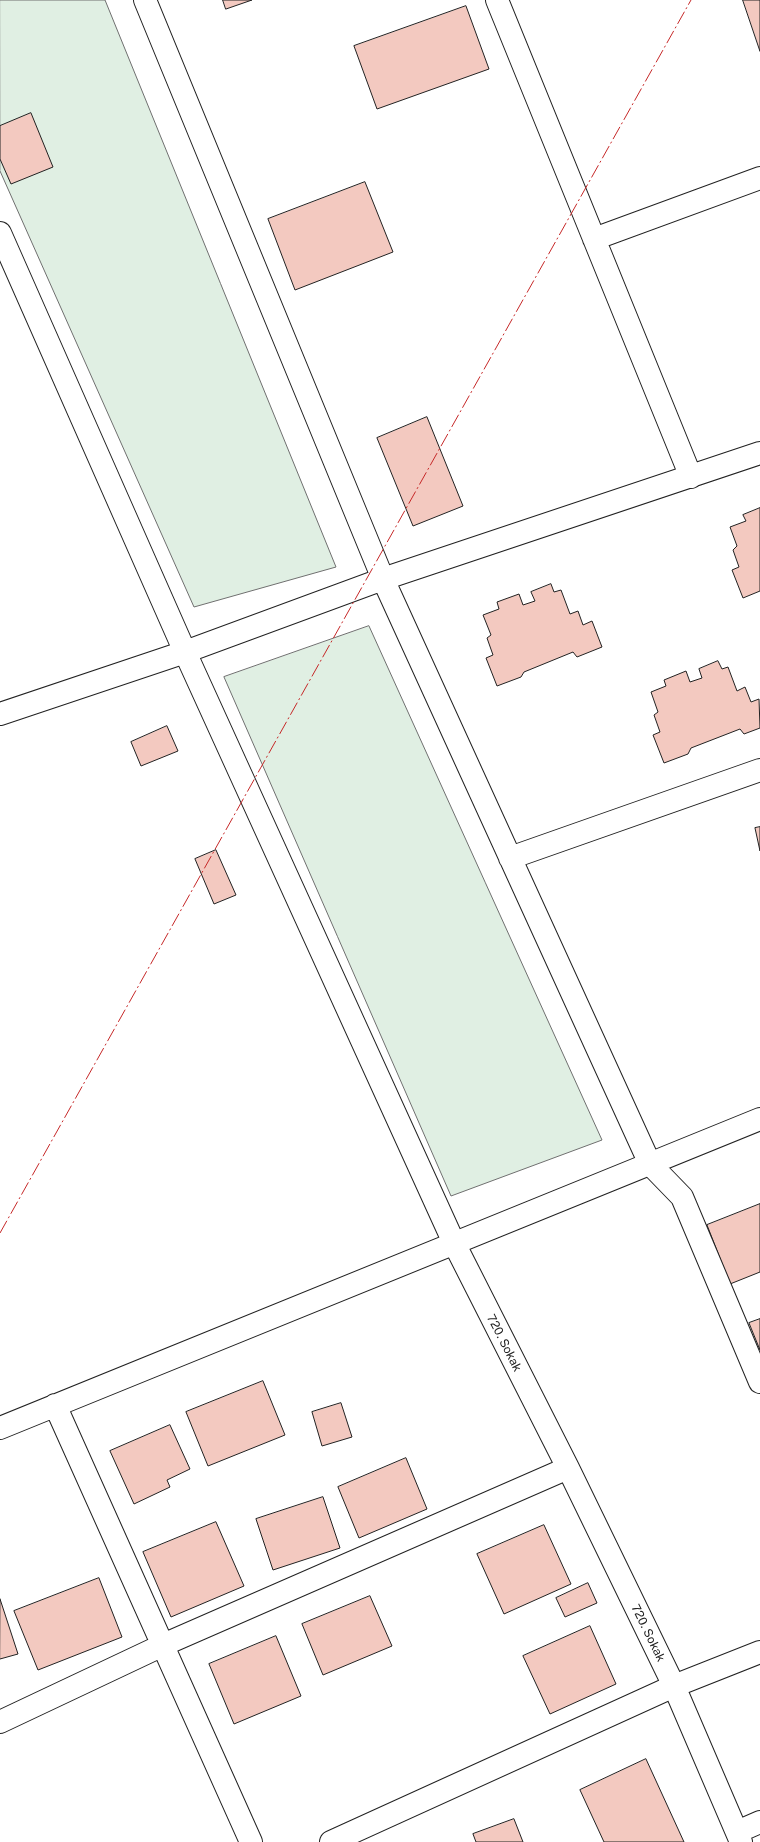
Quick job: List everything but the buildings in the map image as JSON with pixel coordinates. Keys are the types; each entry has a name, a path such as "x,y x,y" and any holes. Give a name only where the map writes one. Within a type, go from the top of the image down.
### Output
{"street":[{"path":"145,0 383,579 650,1164 682,1197 760,1382"},
{"path":"497,0 691,477"},
{"path":"594,239 760,178"},
{"name":"720. Sokak","path":"0,233 186,652 454,1243 568,1468 674,1686 739,1837"},
{"path":"0,714 186,652 383,579 760,453"},
{"path":"510,858 760,770"},
{"path":"0,1428 55,1404 760,1119"},
{"path":"55,1404 251,1842"},
{"path":"0,1722 163,1645 568,1468"},
{"path":"331,1842 674,1686 760,1652"},
{"path":"739,1837 760,1822"}],"green space":[{"path":"0,0 105,0 336,567 194,607 0,171"},
{"path":"369,626 602,1140 451,1196 224,677"}],"power":[{"path":"0,1233 691,0"}]}
